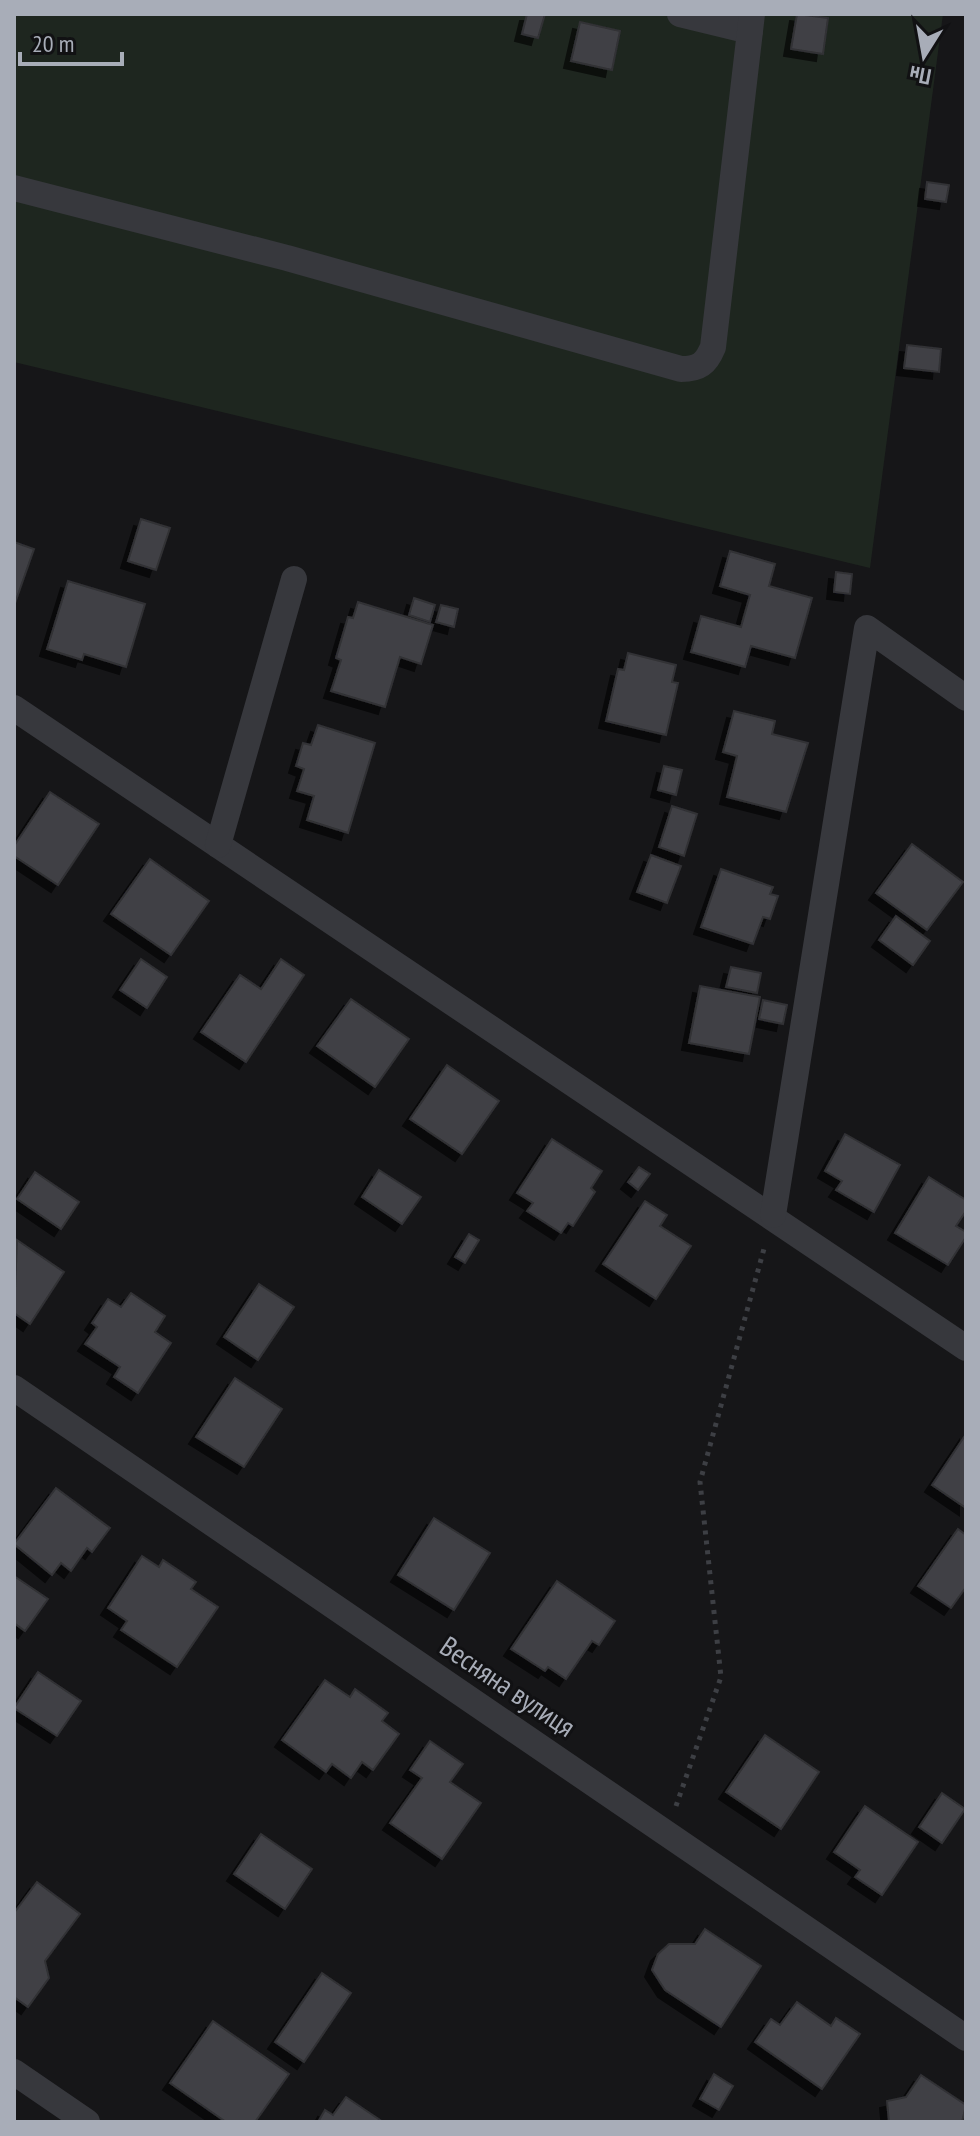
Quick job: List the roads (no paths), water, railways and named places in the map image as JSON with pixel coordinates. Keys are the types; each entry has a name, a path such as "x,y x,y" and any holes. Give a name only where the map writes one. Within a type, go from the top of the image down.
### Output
{"street":[{"path":"14,188 287,258 681,369 695,369 707,361 713,347 751,22 680,14"},
{"path":"218,845 294,579"},
{"path":"773,1215 867,628 966,698"},
{"path":"14,708 773,1215 966,1348"},
{"name":"Весняна вулиця","path":"14,1388 966,2038"},
{"path":"14,2072 87,2122"}]}
